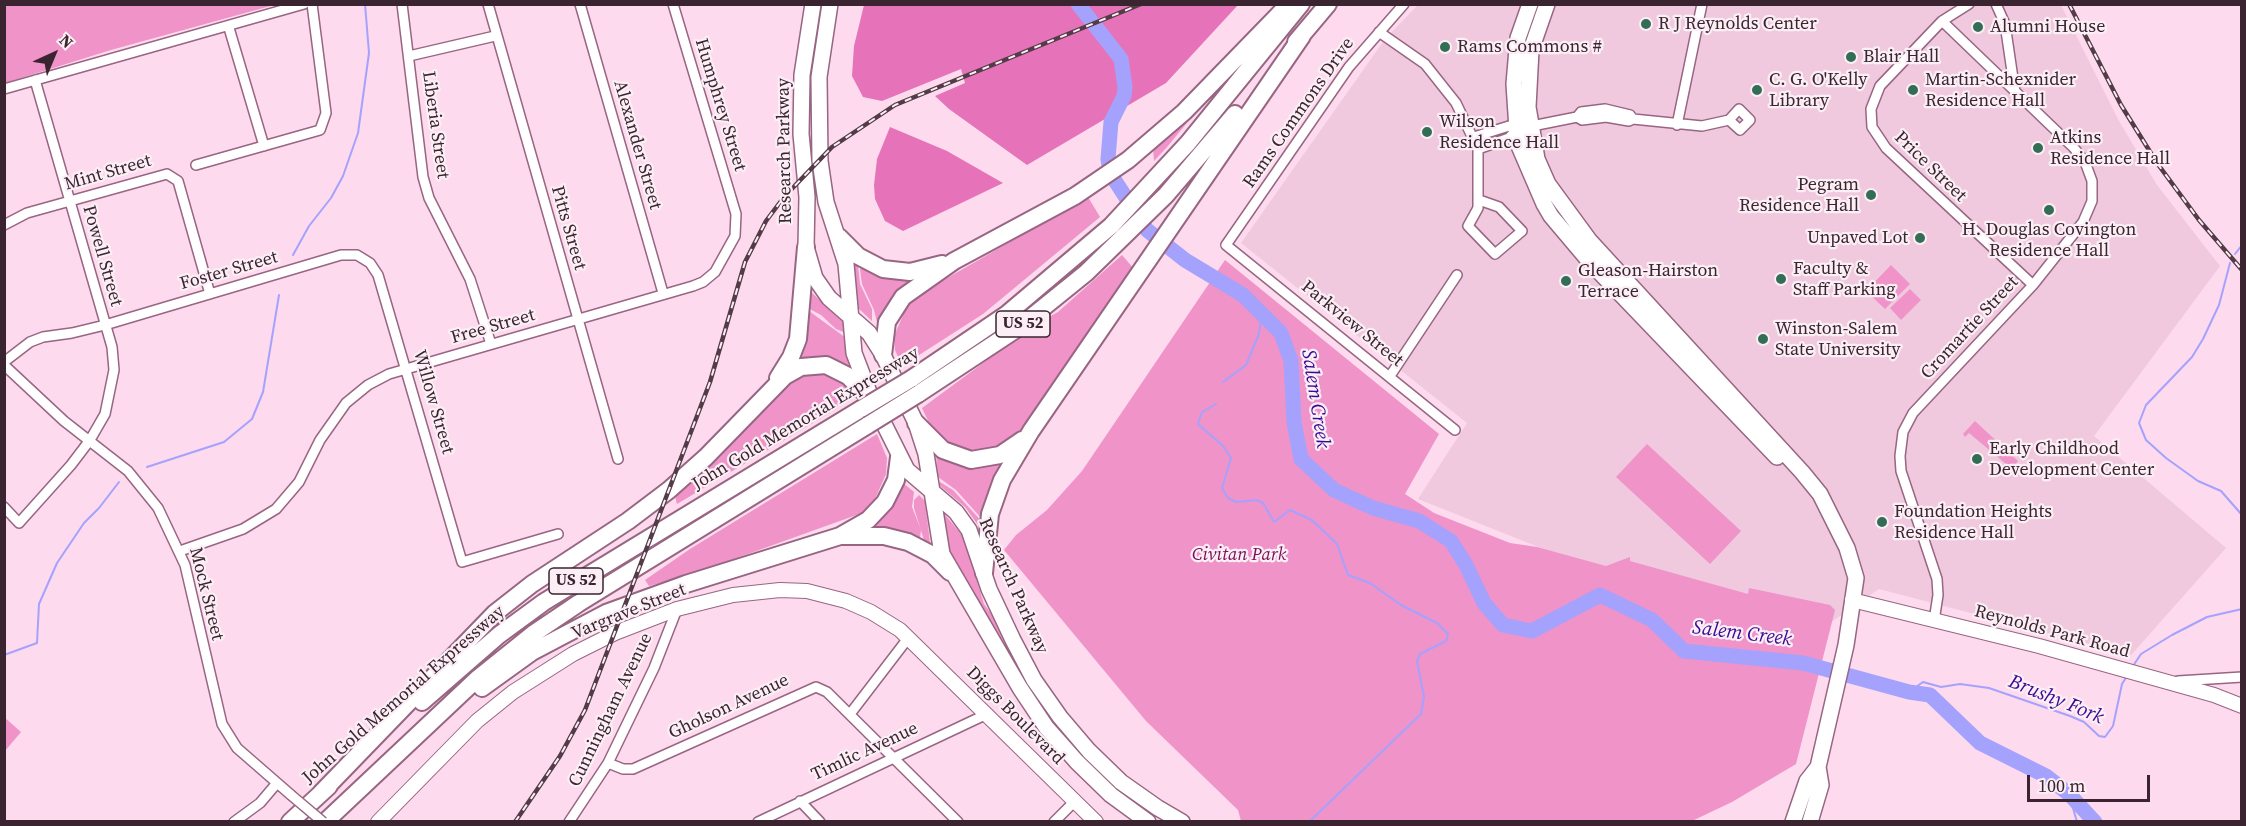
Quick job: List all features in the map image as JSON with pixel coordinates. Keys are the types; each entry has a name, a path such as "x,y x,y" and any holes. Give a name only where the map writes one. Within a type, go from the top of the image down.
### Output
{"highway":[{"path":"884,355 885,328 897,302 954,261 1090,186 1146,145 1184,112 1289,4"},
{"name":"John Gold Memorial Expressway","path":"290,822 478,652 544,602 911,378 1008,314 1111,226 1157,179 1301,4"},
{"name":"John Gold Memorial Expressway","path":"324,822 491,667 555,618 918,394 1018,328 1086,273 1166,195 1328,4"},
{"path":"984,573 994,497 1031,431 1302,36"},
{"path":"839,237 864,261 892,271 910,272 954,261"},
{"path":"321,793 495,613 532,584 628,521 669,490 712,451 774,384 791,357 798,339 806,247"},
{"path":"774,384 801,367 826,365 848,376 866,404"},
{"path":"916,423 943,450 971,460 1000,455 1014,447 1031,431"},
{"path":"408,745 511,666 588,621 658,593 840,536 868,519 885,502 896,480 899,457"},
{"path":"840,536 885,536 908,542 933,555 950,572"}],"main road":[{"name":"Research Parkway","path":"813,4 806,46 801,107 807,204 806,247 819,286 875,340 916,423 928,463 939,544 950,572 1046,727 1093,779 1148,822"},
{"name":"Research Parkway","path":"830,4 819,77 818,133 826,202 846,264 854,353 866,404 912,476 965,523 976,544 993,598 1024,661 1060,717 1121,782 1182,822"},
{"path":"1530,4 1518,38 1514,84 1524,128 1537,159 1567,213 1653,312 1768,432 1820,494 1834,518 1850,558 1856,578 1846,645 1818,767 1821,785 1810,822"},
{"path":"1524,128 1528,75 1536,30 1547,4"},
{"path":"1793,822 1807,781 1818,767"}],"street":[{"path":"4,89 229,28 304,4"},
{"path":"196,165 320,130 326,113 312,4"},
{"name":"Liberia Street","path":"402,4 423,177 429,198 470,279 491,344"},
{"name":"Pitts Street","path":"488,4 495,36 618,459"},
{"name":"Alexander Street","path":"580,4 663,293"},
{"name":"Humphrey Street","path":"674,4 736,214"},
{"name":"Rams Commons Drive","path":"1226,245 1349,67 1404,4"},
{"path":"1677,125 1702,4"},
{"name":"Price Street","path":"1969,4 1942,21 1880,86 1870,118 1876,137 2011,267 2033,285"},
{"path":"1996,4 2005,24 2015,92"},
{"name":"Cromartie Street","path":"1934,621 1938,595 1937,579 1901,471 1900,456 1904,432 1913,413 2033,285 2091,210 2092,181 2085,162 2074,148 1942,21"},
{"path":"229,28 264,146"},
{"path":"1378,32 1425,64 1445,86 1474,137 1478,149 1479,200 1478,208 1468,226 1495,254 1522,231 1499,207 1479,200"},
{"path":"409,56 495,36"},
{"name":"Powell Street","path":"4,507 19,523 53,487 90,440 105,414 113,386 114,358 35,80"},
{"path":"1474,137 1509,126 1524,128 1577,117 1581,112 1589,111 1630,115 1633,119 1677,125 1702,126 1729,120"},
{"path":"1478,149 1509,138 1524,128"},
{"name":"Mint Street","path":"4,225 27,213 161,175 174,177 178,181 210,294"},
{"name":"Free Street","path":"180,552 243,529 276,509 299,482 320,440 346,403 368,385 406,368 693,286 710,278 731,247 737,225 736,214"},
{"name":"Parkview Street","path":"1226,245 1455,430"},
{"name":"Foster Street","path":"4,363 30,342 43,336 72,333 105,325 341,255 352,254 362,257"},
{"name":"Willow Street","path":"362,257 370,263 378,275 462,562 558,534"},
{"path":"1390,376 1457,274"},
{"name":"Mock Street","path":"4,363 39,399 128,471 146,490 158,508 180,552 222,724 237,748 324,822"},
{"name":"Vargrave Street","path":"378,822 460,736 513,692 594,643 677,609 752,592 807,591 860,607 881,617 909,638"},
{"name":"Reynolds Park Road","path":"1852,600 2170,682 2241,706"},
{"name":"Cunningham Avenue","path":"569,822 608,763 654,668 677,609"},
{"path":"850,714 909,638"},
{"name":"Diggs Boulevard","path":"909,638 1096,822"},
{"path":"2170,682 2241,677"},
{"name":"Gholson Avenue","path":"608,763 623,769 633,769 816,687 827,692 958,822"},
{"name":"Timlic Avenue","path":"758,822 987,714"},
{"path":"234,822 260,803 277,783"},
{"path":"800,801 820,822"},
{"path":"1054,822 1075,801"}],"shaded area":[{"path":"864,4 1238,5 1166,83 1027,165 949,109 935,96 965,83 961,69 882,101 863,97 852,76 854,46"},
{"name":"Winston-Salem State University","path":"1418,5 2061,5 2119,121 2157,185 2220,266 2094,436 2226,548 2131,655 1879,589 1827,625 1571,560 1418,499 1467,423 1241,243 1385,39"},
{"path":"890,127 947,151 1003,183 903,231 885,221 875,199 877,159"}],"green space":[{"path":"5,4 274,5 111,50 5,83"},
{"path":"1196,112 1167,147 1154,161 1153,147"},
{"path":"1088,197 1100,217 983,314 902,366 895,350 894,336 905,311 916,296"},
{"path":"1122,255 1134,269 1017,438 984,455 954,449 929,423 922,408 1036,324 1058,312"},
{"name":"Civitan Park","path":"1225,260 1439,434 1405,494 1434,513 1510,543 1537,547 1606,566 1630,557 1630,561 1748,594 1749,588 1830,605 1835,610 1796,764 1732,802 1692,821 1241,821 1238,810 1146,721 1004,550 1016,535 1047,510 1082,471"},
{"path":"854,263 858,265 860,284 872,309 872,321 858,308"},
{"path":"1891,265 1910,284 1885,309 1866,291"},
{"path":"864,267 910,280 891,300 878,326 874,310 862,284 860,269"},
{"path":"808,289 844,323 846,333 836,329 821,315 806,307"},
{"path":"1910,289 1921,300 1901,320 1890,308"},
{"path":"809,311 846,338 849,366 797,363 806,313"},
{"path":"832,372 856,394 837,406 838,408 677,504 675,496 720,457 740,432 799,373"},
{"path":"1975,421 2018,461 2012,469 1969,433 1965,437 1963,434"},
{"path":"877,434 887,458 886,474 875,499 862,513 698,572 649,586 645,580 690,549"},
{"path":"1647,444 1741,531 1710,564 1616,477"},
{"path":"938,453 1010,456 983,520 956,490 938,477 936,455"},
{"path":"902,482 914,492 912,507 921,530 920,538 872,525"},
{"path":"940,482 953,490 985,525 983,532 965,507 939,485"},
{"path":"919,495 925,501 930,543 924,540 914,508 914,500"},
{"path":"941,510 963,536 984,604 1005,632 1028,677 1165,820 1132,804 1067,744 1027,689 949,552"},
{"path":"4,717 21,732 5,751 4,751"}],"waterway":[{"path":"293,255 309,226 331,198 343,176 358,133 369,53 365,4"},
{"name":"Salem Creek","path":"1078,4 1121,59 1125,87 1124,96 1111,122 1108,159 1110,173 1147,230 1185,260 1243,295 1281,333 1291,361 1294,422 1301,459 1334,490 1373,508 1419,521 1451,541 1466,565 1484,603 1503,625 1532,631 1600,595 1652,620 1684,651 1803,663 1909,692 1930,695 1980,743 2046,776 2069,794 2095,822"},
{"name":"Brushy Fork","path":"2235,254 2242,245"},
{"name":"Brushy Fork","path":"2230,263 2219,305 2203,339 2192,357 2146,405 2139,423 2146,440 2166,458 2198,481 2221,491 2242,515"},
{"path":"147,467 224,442 252,419 263,392 279,295"},
{"path":"1223,382 1246,365 1259,334 1262,312"},
{"path":"1216,404 1202,412 1198,424 1223,446 1231,458 1222,488 1228,498 1236,502 1257,500 1263,503 1274,522 1290,510 1312,520 1337,544 1348,575 1370,583 1401,605 1437,623 1448,634 1446,641 1420,654 1417,661 1424,697 1421,714 1309,822"},
{"path":"4,655 37,643 39,604 57,563 84,523 119,482"},
{"name":"Brushy Fork","path":"2133,666 2141,654 2172,635 2207,617 2242,609"},
{"name":"Brushy Fork","path":"1909,692 1923,682 1941,687 1960,684 1989,688 2070,716 2084,722 2099,736 2105,737 2113,726 2122,684 2127,676"},
{"path":"2069,794 2077,822"}],"railway":[{"path":"515,822 560,756 585,710 710,382 745,262 766,221 784,197 832,147 895,105 1141,4"},
{"path":"2069,4 2121,105 2157,163 2199,220 2242,270"}],"place":[{"name":"R J Reynolds Center","path":"1646,24"},
{"name":"Alumni House","path":"1978,27"},
{"name":"Rams Commons #","path":"1445,47"},
{"name":"Blair Hall","path":"1851,57"},
{"name":"C. G. O'Kelly Library","path":"1757,90"},
{"name":"Martin-Schexnider Residence Hall","path":"1913,90"},
{"name":"Wilson Residence Hall","path":"1427,132"},
{"name":"Atkins Residence Hall","path":"2038,148"},
{"name":"Pegram Residence Hall","path":"1871,195"},
{"name":"H. Douglas Covington Residence Hall","path":"2049,210"},
{"name":"Unpaved Lot","path":"1920,238"},
{"name":"Faculty & Staff Parking","path":"1781,279"},
{"name":"Gleason-Hairston Terrace","path":"1566,281"},
{"name":"Winston-Salem State University","path":"1763,339"},
{"name":"Early Childhood Development Center","path":"1977,459"},
{"name":"Foundation Heights Residence Hall","path":"1882,522"}]}
